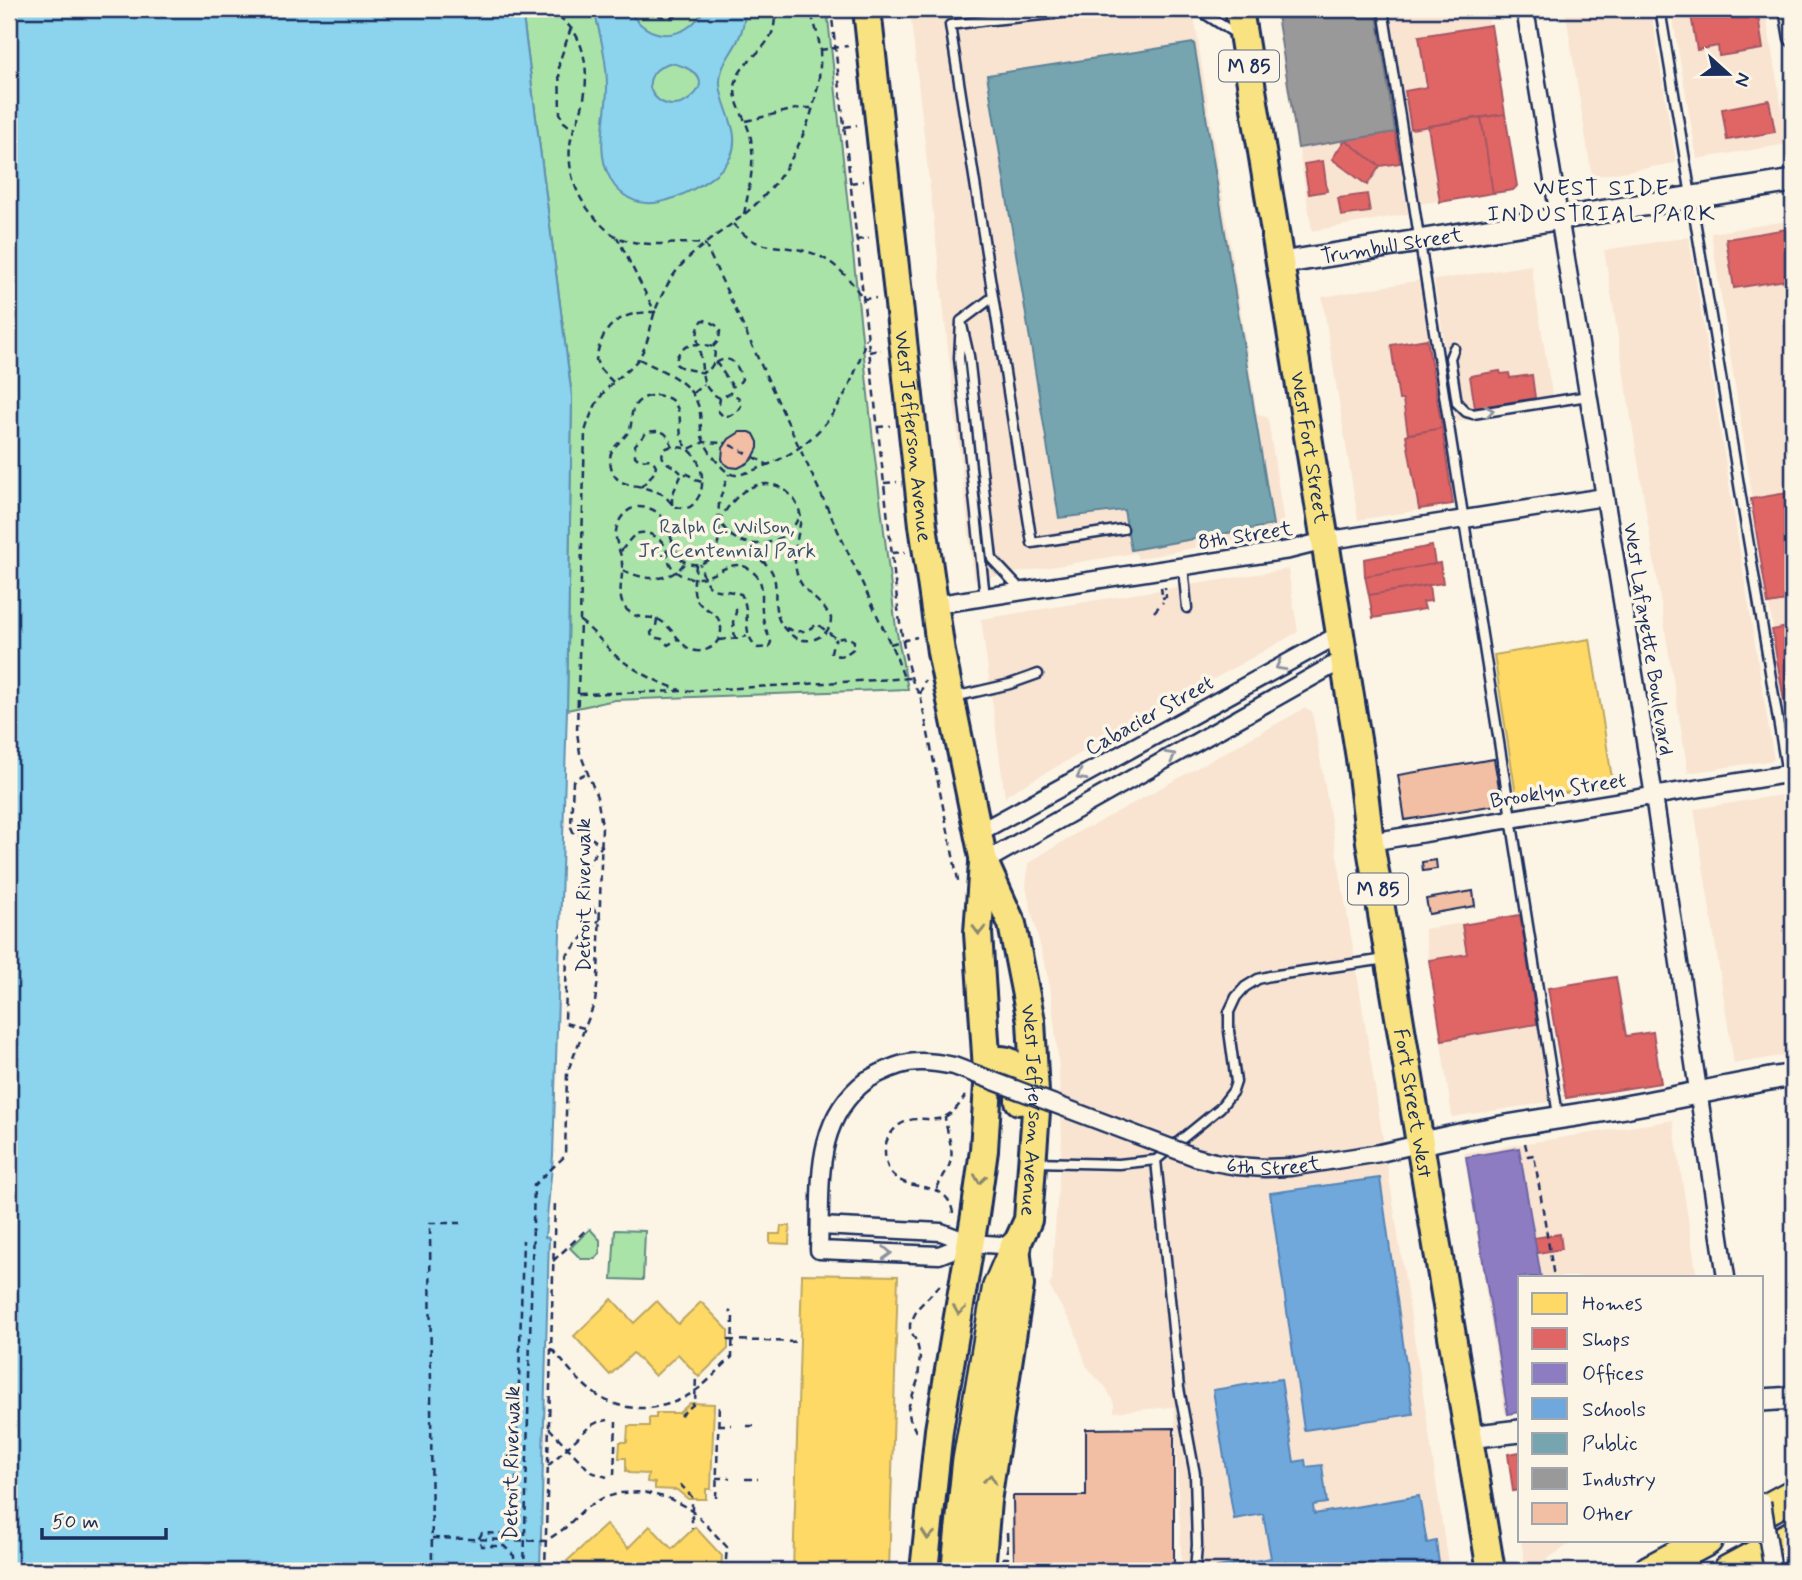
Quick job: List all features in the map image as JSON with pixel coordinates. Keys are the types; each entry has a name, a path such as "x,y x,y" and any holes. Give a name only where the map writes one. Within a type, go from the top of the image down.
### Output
{"highway":[{"path":"957,1571 968,1463 998,1288 1016,1246"},
{"path":"1764,1511 1793,1495"},
{"path":"1728,1571 1793,1536"},
{"path":"1649,1571 1703,1542"}],"main road":[{"name":"West Jefferson Avenue","path":"867,9 933,605 984,862 1012,924 1031,1021 1035,1111 1028,1220 1016,1246 1020,1285 987,1501 981,1571"},
{"name":"M 85","path":"1239,9 1281,263"},
{"name":"West Fort Street","path":"1281,263 1342,647"},
{"name":"Fort Street West","path":"1342,647 1370,842 1491,1571"},
{"name":"West Jefferson Avenue","path":"923,1571 939,1430 984,1150 978,1088 978,933 984,862"},
{"path":"978,1088 998,1060 1014,1064 1019,1074 1020,1162 1029,1200"}],"street":[{"name":"West Lafayette Boulevard","path":"1525,9 1654,796 1726,1276"},
{"path":"1788,9 1793,38"},
{"name":"Trumbull Street","path":"1281,263 1793,181"},
{"name":"8th Street","path":"933,605 1289,550 1325,541 1604,497"},
{"path":"984,862 1342,647"},
{"name":"Cabacier Street","path":"978,833 1342,647"},
{"name":"Brooklyn Street","path":"1370,842 1790,773"},
{"name":"6th Street","path":"970,1243 939,1255 819,1250 821,1165 835,1115 855,1088 894,1066 937,1062 954,1066 1195,1157 1237,1166 1265,1168 1291,1167 1380,1153 1455,1135 1667,1100 1793,1075"},
{"path":"820,1226 941,1231 970,1243 1016,1246"},
{"path":"1764,1400 1793,1398"},
{"path":"1469,1437 1518,1431"},
{"path":"1764,1515 1773,1571"}],"lane":[{"path":"1032,9 995,19 950,25 1032,543 1124,529"},
{"path":"995,19 992,20 1086,9"},
{"path":"1197,9 1245,40"},
{"path":"1383,9 1559,1118"},
{"path":"1660,9 1790,773"},
{"path":"961,321 993,297"},
{"path":"961,321 969,356 992,559 1023,591"},
{"path":"961,321 960,358 985,597"},
{"path":"1454,348 1450,358 1457,403 1466,412 1473,414 1588,396"},
{"path":"1183,566 1188,608"},
{"path":"950,698 1010,684 1038,674"},
{"path":"1031,1162 1119,1164 1156,1160 1228,1101 1236,1082 1228,1018 1234,1002 1245,987 1270,976 1389,959"},
{"path":"1156,1160 1179,1388 1195,1474 1195,1571"}],"path":[{"path":"549,9 571,29 582,48 586,81 583,105 574,130 570,154 577,192 590,212 617,237 655,312 633,313 621,318 604,334 596,360 600,369 613,383"},
{"path":"648,9 657,16 673,18 690,9"},
{"path":"744,214 753,170 751,141 746,121 737,103 735,85 742,68 768,40 775,23 775,9"},
{"name":"Detroit Riverwalk","path":"524,1571 522,1541 534,1185 565,1156 568,1073 598,991 602,846 600,809 579,743 585,432 596,403 639,359 655,312 675,273 705,244 758,202 789,164 800,142 818,76 820,50 809,9"},
{"path":"831,9 898,609 911,678 920,694 947,823"},
{"path":"571,29 559,63 560,113 564,122 574,130"},
{"path":"820,50 848,46"},
{"path":"746,121 800,108 811,108"},
{"path":"844,127 857,125"},
{"path":"850,183 863,181"},
{"path":"733,223 745,237 764,246 800,250 828,260 846,275 863,299"},
{"path":"617,237 635,242 705,244 904,678"},
{"path":"856,240 869,238"},
{"path":"863,299 876,298"},
{"path":"713,347 719,340 720,331 715,324 706,320 699,325 697,338 701,354 701,372 711,393 720,398"},
{"path":"639,359 677,379 693,393 700,411 704,442 729,474 737,475 789,456 826,423 845,396 861,358 867,335"},
{"path":"713,347 691,345 679,351 676,364 705,373 720,360 728,359 734,362 740,383 720,398"},
{"path":"713,347 715,362 733,387"},
{"path":"869,352 881,350"},
{"path":"693,393 705,384"},
{"path":"720,398 718,411 723,416 729,416 739,410 742,403 730,393"},
{"path":"655,395 673,401 679,412 681,435 697,459 702,482 701,493 692,506 680,508 673,505 663,494 629,486 613,474 610,465 613,447 630,428 633,408 640,400 655,395"},
{"path":"877,427 890,426"},
{"path":"641,487 653,474 656,466 649,458 639,460 635,456 633,451 638,440 647,432 659,431 667,435 672,446"},
{"path":"702,482 688,474 682,474 664,461 664,449 672,446 689,450 704,442 728,444 768,465"},
{"path":"673,505 671,495 682,474"},
{"path":"698,564 694,579 696,600 719,620 722,630 719,640 702,651 689,648 657,619 634,615 625,609 620,597 622,570 616,536 618,525 629,510 639,507 654,511 664,519 669,528 678,555 685,562 698,564 711,557 715,550 719,536 720,501 729,474"},
{"path":"884,483 897,482"},
{"path":"715,550 755,557 769,568 776,584 776,611 793,638 819,638 827,632 831,621 829,615 797,576 794,562 801,519 796,500 785,489 760,485 741,494 719,520"},
{"path":"719,520 730,535 741,541 765,543 787,534 796,524 800,512"},
{"path":"620,552 634,535 645,533 658,538 664,544 676,573 694,579 704,578 728,566 745,566 758,576 761,585 762,612 771,645 758,648 750,641 746,606 741,594 710,588 704,578 698,564"},
{"path":"666,551 675,549"},
{"path":"892,553 905,552"},
{"path":"622,570 638,577 664,577 676,573 685,562"},
{"path":"1154,612 1162,598 1166,597 1163,587"},
{"path":"735,639 733,622 736,605"},
{"path":"657,619 652,637 662,639 668,645 679,638"},
{"path":"580,621 629,666 685,691"},
{"path":"783,626 800,632 817,624 837,639 851,639 853,649 842,656 833,654 831,648 837,639"},
{"path":"719,640 748,635"},
{"path":"890,644 917,637"},
{"path":"579,694 685,691 911,678"},
{"path":"584,1028 565,1024 567,958 600,919 586,898 583,881 587,864 602,846 593,839 575,834 570,827 573,781 587,772"},
{"path":"952,1220 951,1205 937,1189 908,1184 898,1180 890,1172 884,1148 892,1131 900,1124 916,1119 945,1117 978,1088"},
{"path":"937,1189 951,1159 945,1117"},
{"path":"1524,1139 1528,1156 1534,1155 1554,1276"},
{"path":"545,1571 555,1201"},
{"path":"432,1571 430,1223 461,1223"},
{"path":"553,1261 588,1228"},
{"path":"478,1539 482,1533 505,1534 515,1524 523,1240"},
{"path":"917,1435 908,1408 918,1380 920,1356 910,1324 918,1308 944,1279"},
{"path":"551,1348 589,1389 604,1399 632,1407 662,1405 690,1395 732,1357 733,1315 729,1311"},
{"path":"728,1340 800,1342"},
{"path":"680,1416 695,1403 696,1375"},
{"path":"716,1498 719,1405"},
{"path":"548,1466 593,1424 608,1420"},
{"path":"614,1475 616,1422"},
{"path":"718,1425 731,1425"},
{"path":"747,1426 759,1426"},
{"path":"549,1428 591,1472 607,1478"},
{"path":"716,1478 730,1478"},
{"path":"745,1479 758,1479"},
{"path":"680,1484 692,1497 692,1530"},
{"path":"432,1538 546,1541 565,1528 584,1509 603,1498 621,1493 648,1492 678,1502 700,1519 727,1547 725,1571"},
{"path":"478,1539 482,1546 504,1546 514,1556 514,1571"},
{"path":"721,1565 794,1567"}],"shaded area":[{"path":"980,9 1193,9 1257,413 1268,418 1285,530 1138,559 1135,553 974,580 911,20"},
{"path":"1276,9 1377,9 1408,214 1312,231"},
{"path":"1388,9 1487,9 1517,190 1418,204"},
{"path":"1565,9 1651,9 1676,163 1592,177"},
{"path":"1671,9 1765,9 1788,144 1697,159"},
{"path":"1793,220 1793,757 1711,233"},
{"path":"1689,237 1774,760 1688,773 1604,250"},
{"path":"1531,265 1554,406 1457,422 1434,280"},
{"path":"1421,280 1458,504 1358,520 1322,297"},
{"path":"1288,569 1298,632 1005,798 981,619"},
{"path":"1305,708 1312,711 1353,947 1449,1571 1182,1571 1174,1407 1114,1412 1114,1404 1107,1389 1086,1365 1074,1328 1049,1286 1052,1279 1062,1139 1058,1057 1050,987 1026,888 1028,863 1088,826"},
{"path":"1793,793 1793,1054 1734,1064 1694,809"},
{"path":"1521,914 1550,1102 1452,1117 1424,929"},
{"path":"1673,1120 1697,1276 1518,1276 1518,1412 1505,1414 1464,1153"},
{"path":"1521,1542 1573,1542 1529,1571 1526,1571"}],"green space":[{"name":"Ralph C. Wilson, Jr. Centennial Park","path":"522,9 827,9 874,450 896,628 908,689 615,700 567,710 572,397"},
{"path":"590,1229 600,1240 600,1254 595,1259 581,1259 570,1248"},
{"path":"615,1230 645,1231 643,1280 612,1279"}],"water":[{"path":"9,9 522,9 572,397 567,710 553,1156 545,1237 549,1238 540,1571 9,1571"},
{"path":"594,9 628,9 646,28 666,34 687,28 705,9 745,9 741,32 723,66 720,78 721,93 733,128 734,147 725,165 706,182 668,200 646,203 629,198 619,191 612,181 603,154 607,77","holes":["669,63 689,69 700,83 693,96 682,103 671,105 654,96 650,88 651,79 657,70"]}],"building: Homes":[{"path":"1590,639 1613,785 1517,801 1494,655"},
{"path":"781,1226 790,1226 789,1244 770,1243 770,1234 780,1234"},
{"path":"802,1274 898,1276 889,1571 793,1571"},
{"path":"612,1299 634,1323 657,1301 678,1324 701,1302 728,1330 728,1349 699,1377 678,1354 655,1376 633,1353 610,1375 574,1336"},
{"path":"690,1403 714,1404 711,1489 706,1489 706,1499 688,1499 677,1490 655,1489 655,1483 647,1482 648,1474 629,1473 626,1471 626,1458 619,1458 620,1442 627,1442 628,1426 649,1426 649,1418 656,1418 656,1413 679,1413"},
{"path":"606,1525 628,1548 650,1526 672,1549 695,1527 722,1556 721,1571 577,1571 567,1561"}],"building: Shops":[{"path":"1690,9 1757,9 1763,49 1719,56 1718,46 1697,50"},
{"path":"1491,25 1505,114 1411,129 1405,91 1427,87 1419,36"},
{"path":"1769,100 1775,132 1727,140 1722,109"},
{"path":"1505,114 1517,186 1513,190 1493,193 1481,117"},
{"path":"1481,117 1493,193 1440,202 1428,126"},
{"path":"1395,132 1400,163 1380,166 1345,140"},
{"path":"1345,140 1380,166 1367,185 1332,159"},
{"path":"1323,161 1327,191 1309,194 1304,164"},
{"path":"1367,194 1370,212 1341,216 1338,198"},
{"path":"1793,228 1793,279 1734,288 1726,239"},
{"path":"1427,339 1442,428 1408,434 1403,400 1399,400 1391,345"},
{"path":"1500,371 1501,374 1509,373 1510,378 1532,375 1535,398 1475,408 1470,376"},
{"path":"1442,428 1453,504 1419,509 1406,435"},
{"path":"1793,492 1793,600 1768,604 1751,499"},
{"path":"1432,546 1435,564 1365,576 1364,559"},
{"path":"1440,563 1443,583 1369,595 1365,576"},
{"path":"1429,585 1431,601 1423,602 1425,609 1373,618 1369,595"},
{"path":"1793,626 1793,748 1792,748 1772,630"},
{"path":"1520,915 1537,1024 1442,1040 1429,960 1467,954 1462,925"},
{"path":"1616,977 1626,1036 1653,1032 1661,1083 1566,1098 1548,988"},
{"path":"1560,1234 1562,1249 1537,1253 1534,1238"},
{"path":"1518,1452 1518,1490 1513,1491 1508,1454"}],"building: Offices":[{"path":"1519,1148 1541,1276 1518,1276 1518,1412 1508,1414 1466,1157"}],"building: Schools":[{"path":"1380,1178 1413,1414 1304,1430 1270,1193"},
{"path":"1281,1379 1294,1462 1305,1460 1306,1467 1322,1465 1327,1503 1313,1505 1314,1514 1419,1496 1427,1543 1436,1541 1440,1571 1218,1571 1217,1567 1271,1558 1263,1514 1234,1519 1213,1390"}],"building: Public":[{"path":"1194,43 1273,525 1131,550 1124,510 1059,518 987,75"}],"building: Industry":[{"path":"1276,9 1376,9 1395,132 1298,148"}],"building: Other":[{"path":"740,432 754,434 758,448 748,463 738,468 730,467 722,459 723,448 729,439"},
{"path":"1494,759 1502,804 1405,820 1398,775"},
{"path":"1436,860 1437,869 1423,871 1422,862"},
{"path":"1473,891 1475,906 1429,914 1426,899"},
{"path":"1174,1428 1174,1571 1002,1571 1002,1563 1014,1563 1013,1496 1086,1496 1086,1429"}],"district":[{"name":"WEST SIDE INDUSTRIAL PARK","path":"1602,200"}]}
